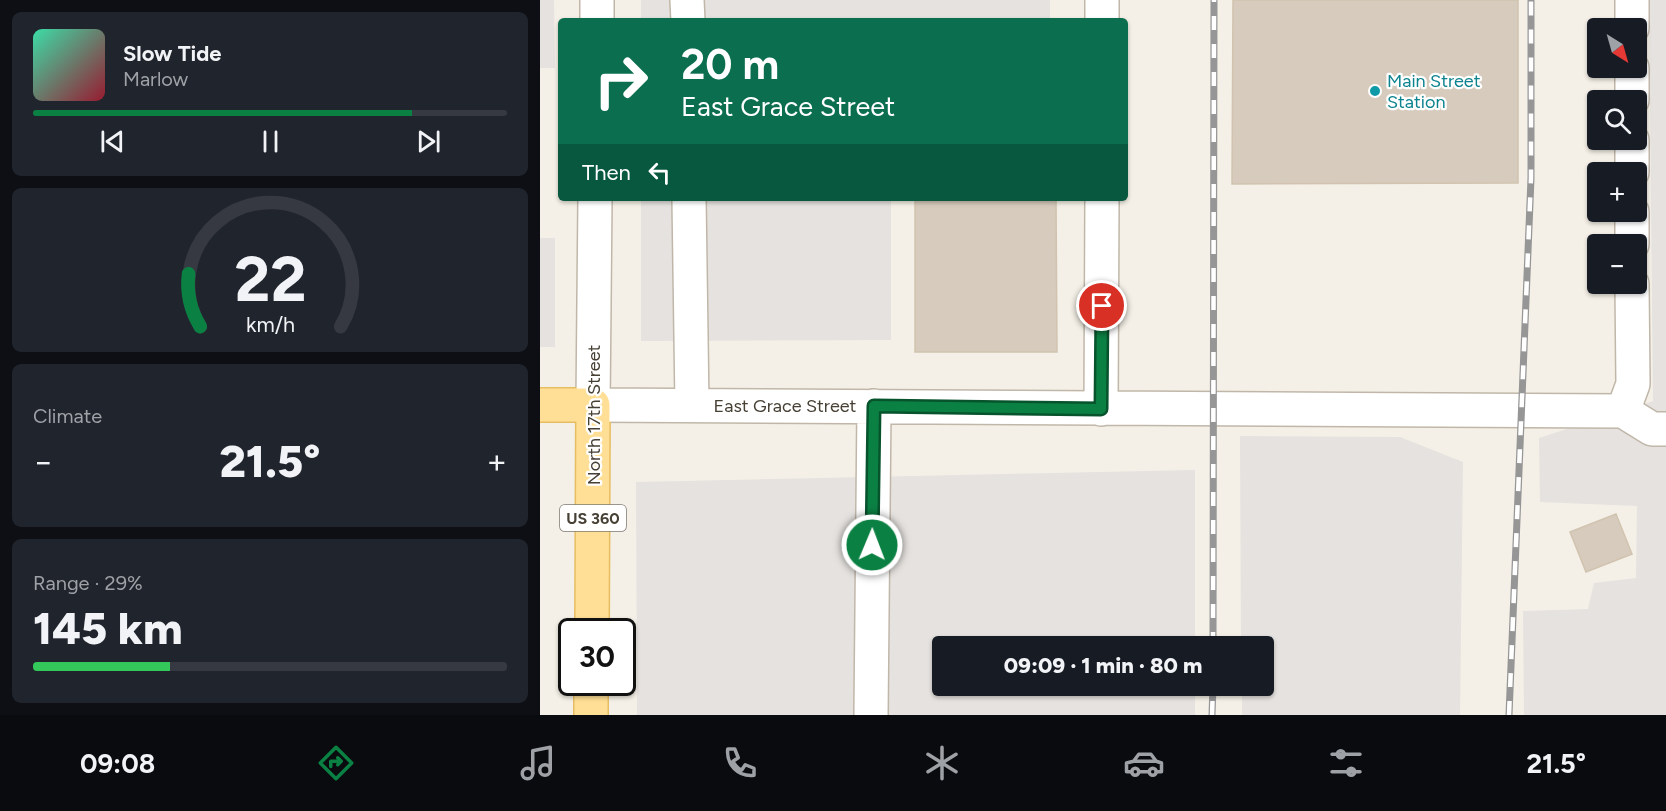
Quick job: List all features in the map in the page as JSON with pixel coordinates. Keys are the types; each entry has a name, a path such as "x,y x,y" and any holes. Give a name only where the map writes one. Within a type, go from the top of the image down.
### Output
{"main road":[{"name":"East Grace Street","path":"540,405 594,405"},
{"name":"North 17th Street","path":"592,618 594,405"},
{"path":"591,696 591,715"}],"street":[{"path":"597,0 597,18"},
{"path":"687,0 688,18"},
{"path":"1102,0 1102,18"},
{"path":"1632,0 1632,18"},
{"name":"North 17th Street","path":"594,405 595,201"},
{"path":"689,201 692,405"},
{"path":"1101,409 1102,201"},
{"path":"1632,294 1633,384 1623,411 1652,429 1666,429"},
{"name":"East Grace Street","path":"594,405 1623,411"},
{"path":"871,715 874,406"}],"shaded area":[{"path":"540,0 554,0 555,68 540,68"},
{"path":"641,0 1050,0 1050,18 641,18"},
{"path":"1649,0 1666,0 1666,715 1524,715 1523,611 1588,609 1594,583 1636,578 1637,506 1540,502 1539,438 1653,401"},
{"path":"641,201 891,201 891,340 641,341"},
{"path":"540,238 555,238 555,347 540,347"},
{"path":"1240,436 1400,437 1463,462 1460,715 1242,715 1242,696 1274,696 1274,636 1241,636"},
{"path":"1195,470 1195,636 932,636 932,696 1195,696 1195,715 637,715 636,482"}],"building":[{"name":"Main Street Station","path":"1233,0 1518,0 1518,183 1232,184"},
{"path":"915,201 1056,201 1057,352 915,352"},
{"path":"1616,514 1632,554 1586,572 1570,532"}],"railway":[{"path":"1213,636 1214,0"},
{"path":"1509,715 1531,178 1531,0"},
{"path":"1212,715 1213,696"}],"place":[{"name":"Main Street Station","path":"1375,91"}],"route":[{"path":"872,545 874,406 1091,407 1101,409 1102,306"}]}
